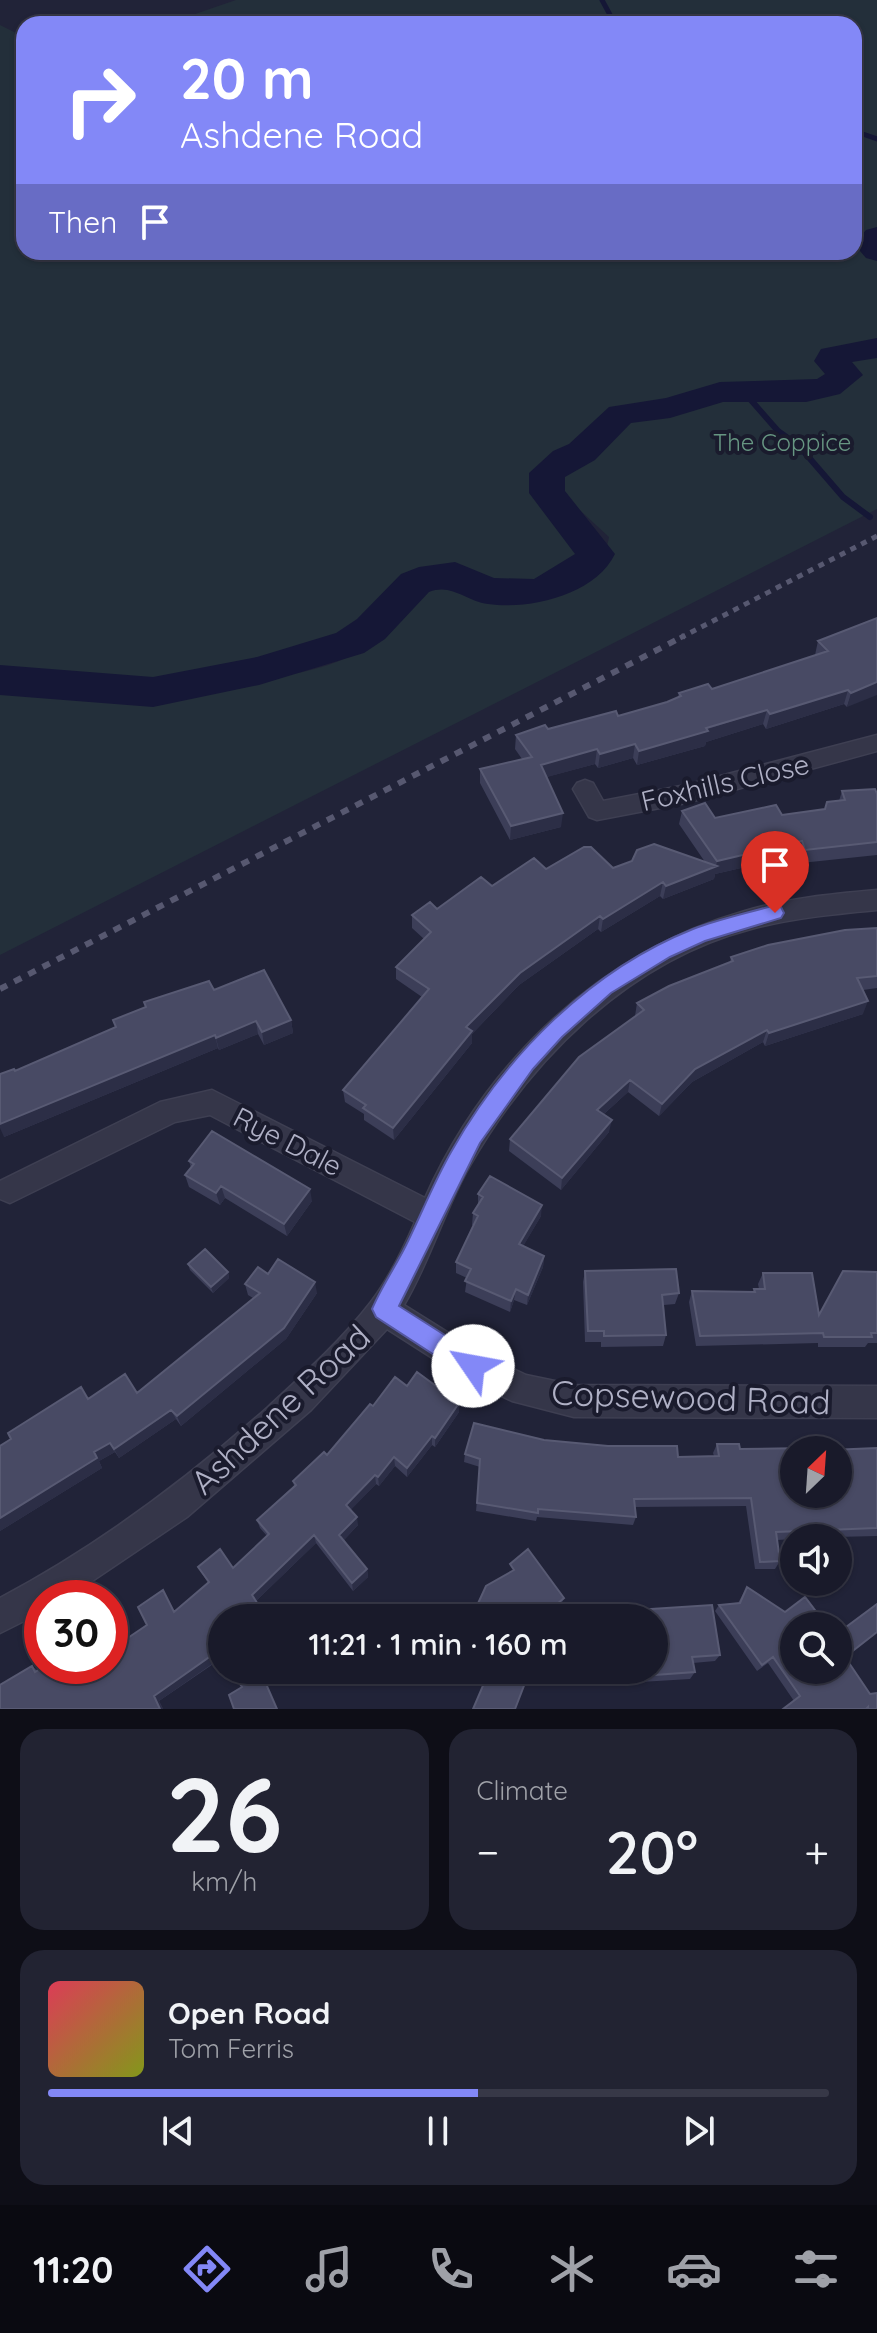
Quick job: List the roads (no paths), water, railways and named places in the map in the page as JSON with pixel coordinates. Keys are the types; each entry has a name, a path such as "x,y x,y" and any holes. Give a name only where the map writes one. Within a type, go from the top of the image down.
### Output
{"street":[{"name":"Foxhills Close","path":"585,789 597,811 686,794 877,743"},
{"name":"Ashdene Road","path":"0,1616 88,1566 208,1482 316,1385 384,1309 400,1283 458,1160 512,1079 555,1031 604,987 663,951 700,935 775,913 877,900"},
{"name":"Rye Dale","path":"10,1190 170,1111 212,1102 431,1216"},
{"name":"Copsewood Road","path":"384,1309 473,1366 523,1390 574,1401 877,1402"}],"waterway":[{"path":"602,0 611,16"},
{"path":"862,134 877,139"},
{"path":"877,236 869,244 877,252"},
{"path":"0,680 153,692 259,671 350,643 371,629 415,583 433,576 455,575 488,591 534,592 546,589 593,560 596,554 547,493 547,473 582,452 621,414 670,408 720,392 806,392 828,387 846,375 831,361 833,356 877,348"},
{"path":"743,391 778,431 799,446 843,497 870,517"}],"railway":[{"path":"680,638 877,536"},
{"path":"0,989 684,636"}],"park label":[{"name":"The Coppice","path":"782,442"}]}
